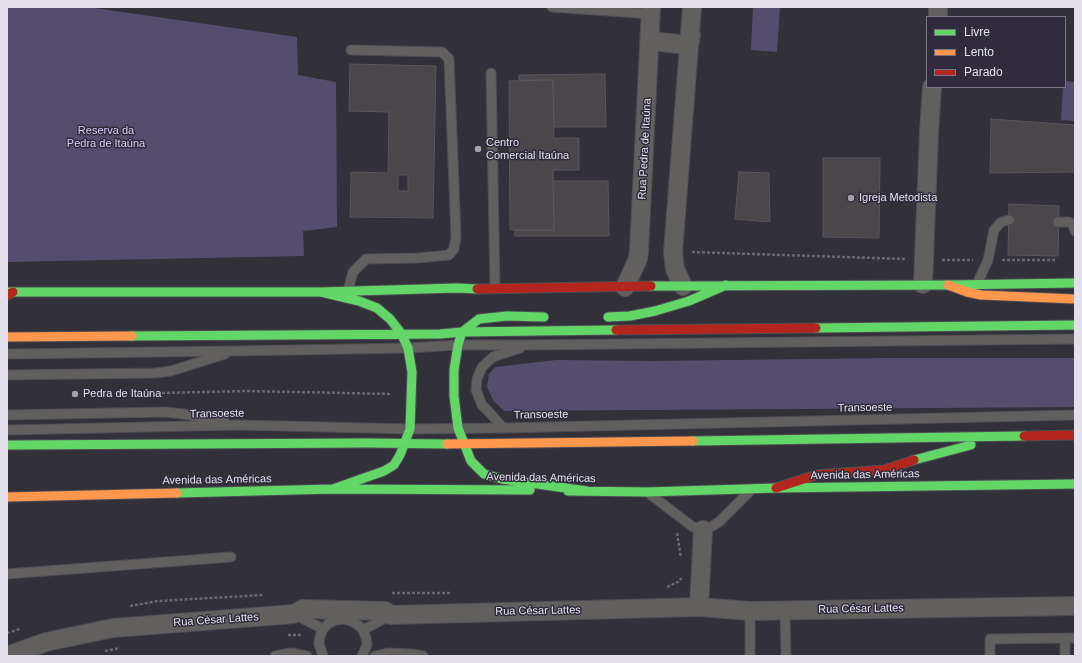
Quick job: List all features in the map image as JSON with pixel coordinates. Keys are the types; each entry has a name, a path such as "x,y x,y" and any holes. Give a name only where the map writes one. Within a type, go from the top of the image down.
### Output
{"main road":[{"path":"9,293 348,292 495,288 1075,283"},
{"path":"948,285 967,292 981,294 1075,299"},
{"path":"599,317 630,316 655,311 696,298 726,286"},
{"path":"321,292 359,301 376,308 390,319 402,333 408,348 412,372 410,429 400,455 394,465 384,471 333,489"},
{"path":"553,317 507,316 480,319 462,332 458,345 454,370 454,390 458,428 471,461 484,474 502,480 586,491"},
{"path":"7,337 402,333 440,334 462,332 1075,325"},
{"path":"7,446 405,443 464,444 1075,435"},
{"path":"776,488 816,475 884,470 924,456 1014,436"},
{"name":"Avenida das Américas","path":"7,497 333,489 444,488 647,492 776,488 1075,484"}],"street":[{"path":"683,286 675,269 673,252 692,7"},
{"path":"689,45 698,7"},
{"name":"Rua Pedra de Itaúna","path":"625,287 638,259 639,251 651,10"},
{"path":"650,41 689,45"},
{"path":"923,284 932,88"},
{"path":"699,607 703,530"},
{"name":"Rua César Lattes","path":"7,656 46,642 113,628 294,614 303,609 385,611 390,615 699,607 750,611 785,611 1075,606"}],"lane":[{"path":"552,7 651,10"},
{"path":"348,292 353,272 366,259 418,258 449,255 454,249 456,237 449,59 442,52 351,50"},
{"path":"492,73 495,288"},
{"path":"977,284 988,260 994,230 1002,222 1009,220"},
{"path":"1058,222 1069,222 1073,225 1075,231"},
{"path":"7,354 408,348 458,345 1075,339"},
{"path":"503,428 482,405 476,390 477,379 482,367 493,357 527,345"},
{"path":"7,375 156,373 171,371 235,351"},
{"path":"7,415 165,412 184,414 239,426"},
{"name":"Transoeste","path":"7,430 239,426 410,429 503,428 1075,416"},
{"path":"647,492 693,527 703,530 719,522 751,489"},
{"path":"7,574 231,557"},
{"path":"750,611 750,656"},
{"path":"785,611 786,656"},
{"path":"294,614 323,629"},
{"path":"363,630 390,615"},
{"path":"323,656 319,644 323,629 328,623 344,619 358,625 363,630 366,638 366,645 362,656"},
{"path":"1065,638 1065,656"},
{"path":"990,656 990,639 1075,638"},
{"path":"276,656 291,653 308,656"},
{"path":"375,656 388,653 423,656"}],"path":[{"path":"673,252 923,260 1059,260"},
{"path":"162,393 246,391 395,394"}],"green space":[{"name":"Reserva da Pedra de Itaúna","path":"7,7 87,7 297,37 298,75 336,82 337,227 303,231 304,256 7,262"},
{"path":"753,7 780,7 777,52 751,50"},
{"path":"1066,81 1075,82 1075,121 1061,120 1063,88 1066,88"},
{"path":"889,358 1075,358 1075,407 504,411 493,400 487,387 489,374 495,367 556,360 653,361"}],"building":[{"path":"350,64 436,66 433,218 350,217 351,172 388,173 389,112 349,111","holes":["398,175 408,175 408,191 398,191"]},
{"path":"605,74 606,127 554,127 553,80 519,80 519,75"},
{"path":"553,80 554,138 579,138 579,170 553,170 554,230 510,230 509,81"},
{"path":"991,119 1075,125 1075,172 990,173"},
{"name":"Igreja Metodista","path":"823,158 880,158 879,238 823,237"},
{"path":"739,172 769,173 770,222 735,219"},
{"path":"553,181 608,181 609,236 515,236 515,230 554,230"},
{"path":"1009,204 1059,206 1058,256 1008,255"}],"traffic: fast":[{"path":"651,286 1075,283"},
{"path":"608,317 630,316 655,311 689,301 726,285"},
{"path":"7,292 321,292 457,288 477,289"},
{"path":"321,292 359,301 377,308 390,319 401,333 408,348 412,372 410,429 400,455 394,465 384,471 333,489"},
{"path":"544,317 507,316 479,319 462,332 458,345 454,370 454,396 458,428 471,461 484,474 502,479 587,491"},
{"path":"816,328 1075,325"},
{"path":"132,336 440,334 462,332 616,330"},
{"path":"693,441 1024,436"},
{"path":"7,445 447,444"},
{"path":"914,460 971,445"},
{"path":"568,491 647,492 776,488 1075,484"},
{"path":"177,493 333,489 530,490"}],"traffic: slow":[{"path":"948,285 981,295 1075,299"},
{"path":"7,337 132,336"},
{"path":"447,444 693,441"},
{"path":"7,497 177,493"}],"traffic: jam":[{"path":"477,289 651,286"},
{"path":"7,295 13,292"},
{"path":"616,330 816,328"},
{"path":"1024,436 1075,435"},
{"path":"776,488 816,475 884,470 914,460"}],"place":[{"name":"Centro Comercial Itaúna","path":"478,149"},
{"name":"Igreja Metodista","path":"851,198"},
{"name":"Pedra de Itaúna","path":"75,394"}]}
